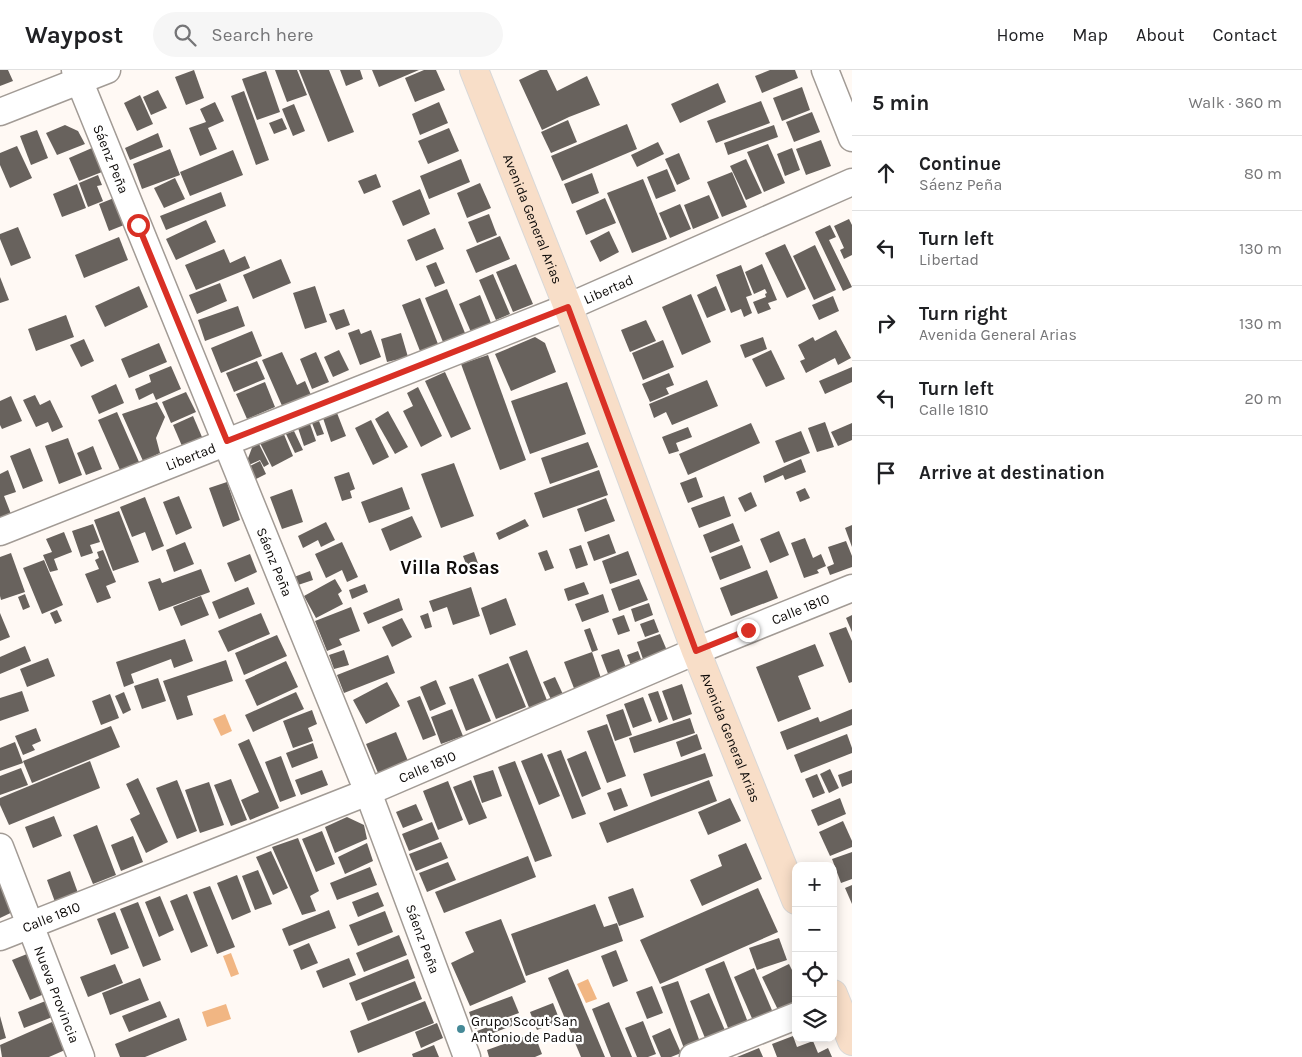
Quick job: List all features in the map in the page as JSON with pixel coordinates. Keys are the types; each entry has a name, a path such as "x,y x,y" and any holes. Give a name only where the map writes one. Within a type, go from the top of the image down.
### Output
{"main road":[{"name":"Avenida General Arias","path":"474,70 568,307 696,651 792,890"},
{"path":"839,997 852,1041"}],"street":[{"path":"0,112 77,75 107,70"},
{"path":"825,70 852,138"},
{"name":"Sáenz Peña","path":"77,75 368,792 467,1057"},
{"name":"Libertad","path":"0,532 568,307 852,182"},
{"name":"Calle 1810","path":"0,937 368,792 696,651 852,588"},
{"name":"Nueva Provincia","path":"0,847 81,1057"},
{"path":"693,1057 792,1018"}],"shaded area":[{"path":"225,714 232,731 221,736 213,719"},
{"path":"231,953 239,974 231,977 223,956"},
{"path":"588,979 597,999 586,1003 577,984"},
{"path":"226,1004 231,1019 207,1027 202,1012"}],"building":[{"path":"0,70 8,70 13,81 0,86"},
{"path":"194,70 204,98 186,105 175,77"},
{"path":"275,70 297,70 307,95 287,102"},
{"path":"299,70 329,70 354,132 328,142"},
{"path":"340,70 360,70 363,79 346,86"},
{"path":"372,70 419,70 379,87"},
{"path":"424,70 436,70 445,90 415,102 405,78"},
{"path":"540,70 547,70 557,91 587,76 600,105 542,130 519,80"},
{"path":"770,70 795,70 798,78 762,93 755,76"},
{"path":"266,71 280,112 257,120 242,79"},
{"path":"718,83 726,102 680,123 671,104"},
{"path":"802,87 810,110 782,121 773,98"},
{"path":"158,90 167,108 151,115 143,97"},
{"path":"244,91 269,160 256,165 231,96"},
{"path":"140,95 153,124 137,131 124,103"},
{"path":"761,101 770,123 716,143 707,121"},
{"path":"215,102 224,121 208,128 217,149 200,156 189,128 206,122 200,109"},
{"path":"439,102 448,123 420,135 412,114"},
{"path":"294,104 305,131 293,136 282,109"},
{"path":"812,112 820,132 794,142 786,122"},
{"path":"282,118 287,129 274,134 269,123"},
{"path":"568,120 577,142 551,153 541,132"},
{"path":"627,124 637,149 562,181 551,156"},
{"path":"65,125 78,131 85,144 57,155 46,133"},
{"path":"774,125 778,137 728,155 724,143"},
{"path":"449,128 459,151 428,164 418,141"},
{"path":"37,130 48,158 31,165 20,136"},
{"path":"158,133 163,147 130,160 125,148"},
{"path":"821,140 831,166 806,175 796,149"},
{"path":"658,142 664,154 637,167 631,155"},
{"path":"768,144 785,183 764,192 747,152"},
{"path":"17,146 32,178 10,188 0,165 0,153"},
{"path":"92,148 102,172 79,181 69,158"},
{"path":"792,148 800,170 785,176 777,154"},
{"path":"170,149 180,175 142,189 133,164"},
{"path":"233,150 243,175 190,196 180,172"},
{"path":"679,153 690,179 677,185 665,159"},
{"path":"461,159 470,182 429,199 420,176"},
{"path":"746,159 762,193 746,200 730,166"},
{"path":"667,169 676,191 656,199 647,177"},
{"path":"732,172 747,207 722,217 707,182"},
{"path":"592,173 599,193 572,204 564,184"},
{"path":"376,174 381,187 364,194 358,181"},
{"path":"98,175 102,185 97,186 103,201 88,207 79,183"},
{"path":"175,178 185,199 164,208 154,188"},
{"path":"643,179 667,239 632,253 607,193"},
{"path":"480,183 491,208 467,218 457,193"},
{"path":"77,184 86,208 62,217 53,194"},
{"path":"420,189 430,214 403,226 392,201"},
{"path":"221,192 226,206 166,230 160,216"},
{"path":"709,195 719,218 693,229 684,205"},
{"path":"114,198 124,225 109,231 99,204"},
{"path":"605,198 616,223 586,235 576,211"},
{"path":"680,204 691,229 670,238 659,213"},
{"path":"489,214 497,235 477,243 468,222"},
{"path":"849,219 852,225 852,255 844,259 840,250 844,248 834,226"},
{"path":"206,220 216,242 176,260 166,239"},
{"path":"830,225 836,237 829,240 852,287 843,291 815,232"},
{"path":"18,227 31,258 11,266 0,239 0,234"},
{"path":"435,228 444,249 416,261 407,240"},
{"path":"609,231 619,252 600,262 590,241"},
{"path":"500,236 510,259 476,273 466,250"},
{"path":"119,237 128,260 84,278 75,255"},
{"path":"785,244 806,289 787,298 765,253"},
{"path":"815,245 836,290 814,300 793,256"},
{"path":"224,249 230,263 245,256 250,268 196,290 185,265"},
{"path":"281,259 291,283 253,299 243,275"},
{"path":"436,262 445,283 435,287 426,266"},
{"path":"516,264 533,304 513,312 496,272"},
{"path":"762,264 777,300 768,303 771,309 758,314 753,302 766,297 765,294 767,293 765,289 754,294 745,272"},
{"path":"741,265 752,295 746,297 752,313 744,317 741,309 731,313 716,275"},
{"path":"493,274 510,314 496,320 479,280"},
{"path":"0,277 9,300 0,303"},
{"path":"220,283 227,301 197,314 189,295"},
{"path":"139,286 148,307 105,327 95,306"},
{"path":"315,286 327,322 305,329 293,293"},
{"path":"716,286 726,310 707,318 697,295"},
{"path":"447,289 465,333 443,342 425,298"},
{"path":"691,294 711,342 682,355 662,307"},
{"path":"480,295 491,323 471,332 459,304"},
{"path":"833,296 839,311 819,320 812,305"},
{"path":"420,298 438,344 420,351 402,305"},
{"path":"238,306 245,326 205,341 198,320"},
{"path":"344,309 350,325 336,330 329,314"},
{"path":"66,315 74,337 36,351 28,329"},
{"path":"646,320 656,341 630,352 621,330"},
{"path":"359,329 361,334 371,330 381,357 360,365 348,333"},
{"path":"836,330 851,358 838,365 835,358 806,373 800,361 805,359 798,345 813,337 815,341"},
{"path":"252,331 262,356 221,373 211,348"},
{"path":"401,333 408,357 387,362 381,339"},
{"path":"535,337 545,343 556,372 511,391 495,354"},
{"path":"763,337 767,349 745,358 740,345"},
{"path":"84,339 94,361 81,367 70,345"},
{"path":"663,340 674,367 643,380 632,353"},
{"path":"159,343 167,362 129,378 121,359"},
{"path":"339,350 349,370 333,377 324,357"},
{"path":"771,350 785,379 766,387 752,359"},
{"path":"282,352 297,385 305,381 311,395 283,408 262,360"},
{"path":"316,352 329,382 312,389 300,359"},
{"path":"488,355 526,460 500,470 461,364"},
{"path":"257,361 265,379 234,392 226,373"},
{"path":"171,366 181,389 156,400 153,393 139,400 135,389 151,382 149,375"},
{"path":"852,367 852,382 825,394 819,381"},
{"path":"445,372 471,429 451,438 425,381"},
{"path":"669,373 674,385 666,388 669,394 650,402 642,384"},
{"path":"707,380 718,406 672,425 666,412 654,418 649,404"},
{"path":"265,382 275,407 247,419 236,394"},
{"path":"567,382 586,434 530,454 511,401"},
{"path":"116,384 124,403 99,414 91,396"},
{"path":"418,387 442,436 421,447 403,411 413,406 407,393"},
{"path":"186,392 196,412 171,423 162,402"},
{"path":"35,395 40,405 50,400 63,427 52,432 48,422 36,427 23,400"},
{"path":"11,396 22,421 2,429 0,425 0,401"},
{"path":"157,402 165,417 156,438 160,453 143,461 122,414"},
{"path":"388,411 408,447 395,454 375,419"},
{"path":"117,412 139,462 120,470 98,420"},
{"path":"337,413 346,436 331,442 323,418"},
{"path":"193,416 202,437 182,446 173,425"},
{"path":"371,420 389,457 373,465 355,428"},
{"path":"319,421 324,434 317,436 312,423"},
{"path":"825,422 834,447 817,452 808,428"},
{"path":"751,423 760,443 688,475 679,454"},
{"path":"852,423 852,440 838,446 831,432"},
{"path":"310,424 316,441 304,446 298,428"},
{"path":"688,427 692,437 676,443 679,451 669,454 662,437"},
{"path":"294,431 303,450 295,453 286,434"},
{"path":"801,431 810,453 784,463 775,441"},
{"path":"283,432 293,456 272,467 260,443"},
{"path":"68,438 82,475 59,484 45,446"},
{"path":"258,442 269,464 264,467 260,460 249,465 247,461 253,445"},
{"path":"588,442 598,467 550,484 541,458"},
{"path":"93,446 102,469 86,475 77,453"},
{"path":"30,448 43,481 23,489 10,456"},
{"path":"801,459 806,472 785,480 783,475 765,483 763,476"},
{"path":"260,461 266,474 256,479 250,466"},
{"path":"454,463 474,516 441,528 421,474"},
{"path":"8,470 16,492 4,496 11,514 0,518 0,474"},
{"path":"599,470 608,495 543,518 534,493"},
{"path":"349,472 355,489 350,491 352,498 342,501 334,477"},
{"path":"696,477 703,497 688,503 680,483"},
{"path":"227,482 240,520 223,527 209,488"},
{"path":"402,487 410,509 369,523 361,502"},
{"path":"805,488 810,498 800,502 796,492"},
{"path":"292,489 303,522 282,529 270,497"},
{"path":"751,492 757,506 745,512 738,498"},
{"path":"179,496 192,528 176,535 163,502"},
{"path":"724,496 731,516 699,528 691,508"},
{"path":"145,497 164,546 152,551 145,532 132,537 120,507"},
{"path":"606,498 615,521 585,532 577,509"},
{"path":"119,511 139,562 113,571 94,520"},
{"path":"412,516 422,537 390,551 381,529"},
{"path":"525,519 529,526 499,540 496,533"},
{"path":"326,522 335,540 321,547 318,540 303,548 298,536"},
{"path":"733,523 740,541 710,553 703,535"},
{"path":"93,524 100,542 90,545 93,553 81,557 72,531"},
{"path":"852,525 852,547 845,528"},
{"path":"779,531 789,555 770,563 760,539"},
{"path":"64,532 72,552 54,559 58,570 50,572 43,555 52,552 46,539"},
{"path":"609,534 616,553 594,561 587,542"},
{"path":"805,538 813,558 821,554 826,566 817,570 819,573 804,578 791,543"},
{"path":"846,541 852,556 852,567 830,575 827,567 834,564 828,547"},
{"path":"185,542 194,564 174,572 166,550"},
{"path":"342,542 358,577 347,582 342,570 326,578 315,554"},
{"path":"581,545 588,565 576,569 569,549"},
{"path":"742,545 751,568 720,580 711,557"},
{"path":"103,550 116,582 106,586 111,598 97,603 85,574 99,569 95,560 99,558 97,552"},
{"path":"547,550 554,568 545,571 538,553"},
{"path":"628,551 637,575 610,584 602,561"},
{"path":"474,552 479,566 468,569 463,556"},
{"path":"11,553 25,592 1,600 0,557"},
{"path":"250,554 257,572 235,582 227,563"},
{"path":"44,560 63,605 42,614 23,568"},
{"path":"201,569 210,592 159,611 148,582 160,578 162,583"},
{"path":"767,570 778,598 731,616 720,588"},
{"path":"310,571 313,580 298,585 294,577"},
{"path":"335,579 342,591 338,594 343,604 316,618 304,596"},
{"path":"639,579 648,600 619,611 611,589"},
{"path":"584,582 589,594 568,601 564,589"},
{"path":"365,584 368,592 352,599 349,590"},
{"path":"248,587 255,604 219,619 212,602"},
{"path":"471,587 480,616 453,625 447,607 433,612 429,601"},
{"path":"25,594 30,607 23,610 18,597"},
{"path":"603,594 609,612 582,622 575,604"},
{"path":"201,596 209,615 181,626 173,607"},
{"path":"399,598 403,610 368,624 363,613"},
{"path":"506,598 516,625 490,635 481,608"},
{"path":"649,603 653,615 635,622 631,609"},
{"path":"351,607 360,631 339,639 342,645 327,651 315,621"},
{"path":"57,610 62,621 55,624 50,613"},
{"path":"0,613 10,637 0,641"},
{"path":"261,613 270,634 228,652 218,631"},
{"path":"428,613 432,627 425,629 420,616"},
{"path":"624,615 630,631 618,635 612,619"},
{"path":"852,615 852,632 846,618"},
{"path":"402,618 412,637 392,647 382,627"},
{"path":"654,619 659,632 645,637 640,624"},
{"path":"846,627 852,641 852,682 849,683 829,633"},
{"path":"590,628 598,650 592,652 584,630"},
{"path":"660,634 668,653 644,662 637,642"},
{"path":"277,635 287,656 244,675 235,653"},
{"path":"185,639 193,661 174,668 171,659 131,674 134,683 124,687 116,662"},
{"path":"815,644 824,666 798,676 811,709 778,722 756,667"},
{"path":"25,646 31,661 0,674 0,657"},
{"path":"619,649 628,673 610,679 601,655"},
{"path":"344,650 349,665 334,669 329,655"},
{"path":"527,650 548,703 530,710 509,657"},
{"path":"638,651 644,667 633,671 627,655"},
{"path":"592,652 602,681 575,691 564,662"},
{"path":"388,655 395,673 344,693 337,675"},
{"path":"48,658 55,676 27,687 20,669"},
{"path":"226,660 233,681 187,696 193,715 177,720 163,681"},
{"path":"286,661 298,687 257,706 245,680"},
{"path":"508,663 526,707 496,719 478,675"},
{"path":"555,677 566,701 554,706 543,682"},
{"path":"158,678 166,701 142,709 134,686"},
{"path":"473,678 491,721 466,731 449,687"},
{"path":"436,680 446,704 430,711 420,687"},
{"path":"387,682 400,706 366,724 353,700"},
{"path":"682,684 692,714 673,721 662,691"},
{"path":"22,691 29,711 0,721 0,698"},
{"path":"658,691 668,719 659,723 648,694"},
{"path":"124,692 131,710 123,714 115,696"},
{"path":"296,692 304,709 253,732 245,715"},
{"path":"110,694 119,718 101,725 92,701"},
{"path":"420,696 436,735 423,740 407,701"},
{"path":"643,697 652,721 633,728 624,704"},
{"path":"452,709 463,736 441,744 431,717"},
{"path":"623,709 632,735 615,741 606,715"},
{"path":"852,709 852,725 787,750 780,732 818,717 820,722"},
{"path":"312,710 317,724 308,728 313,741 293,748 283,721"},
{"path":"690,718 695,733 634,753 629,738"},
{"path":"607,724 626,776 607,783 587,731"},
{"path":"111,726 120,747 32,783 23,761"},
{"path":"36,728 41,741 32,745 35,750 23,755 15,736"},
{"path":"396,732 408,761 378,773 366,744"},
{"path":"697,734 702,749 681,757 676,742"},
{"path":"847,734 852,753 801,773 794,755"},
{"path":"249,739 279,808 250,820 241,800 259,792 238,744"},
{"path":"15,742 23,763 0,771 0,748"},
{"path":"313,743 318,758 292,768 286,753"},
{"path":"561,750 586,814 572,819 547,755"},
{"path":"586,751 601,789 582,797 567,759"},
{"path":"542,753 560,796 539,805 521,761"},
{"path":"705,753 713,776 651,797 643,774"},
{"path":"281,756 296,796 280,802 265,762"},
{"path":"90,761 100,788 9,825 0,805 0,798"},
{"path":"515,761 552,856 535,862 498,767"},
{"path":"21,768 28,785 0,795 0,776"},
{"path":"830,769 839,788 829,793 820,774"},
{"path":"322,770 328,785 301,795 295,780"},
{"path":"493,770 502,796 482,803 473,776"},
{"path":"852,770 852,783 842,787 838,775"},
{"path":"817,774 825,793 813,798 805,779"},
{"path":"138,778 168,842 146,853 130,819 140,814 126,784"},
{"path":"231,779 247,820 231,826 214,785"},
{"path":"177,780 197,831 177,839 156,788"},
{"path":"471,780 487,818 469,825 453,787"},
{"path":"709,780 717,801 607,843 599,823"},
{"path":"448,781 463,820 438,830 423,791"},
{"path":"209,782 224,825 200,833 185,790"},
{"path":"621,788 628,806 614,811 607,793"},
{"path":"730,798 741,821 708,835 698,812"},
{"path":"840,798 846,814 818,826 811,810"},
{"path":"416,804 423,820 403,828 396,812"},
{"path":"54,816 62,836 33,848 25,827"},
{"path":"347,817 364,825 367,839 335,853 325,827"},
{"path":"843,821 852,841 852,847 830,856 819,832"},
{"path":"432,822 439,839 409,851 402,834"},
{"path":"97,825 116,875 93,884 73,835"},
{"path":"322,831 335,864 316,872 302,839"},
{"path":"133,836 143,862 121,871 111,845"},
{"path":"298,838 319,891 310,896 316,911 302,915 272,847"},
{"path":"441,842 448,858 416,871 409,854"},
{"path":"367,843 373,861 345,874 338,857"},
{"path":"746,843 762,879 702,906 690,880 722,866 718,855"},
{"path":"271,851 288,888 273,895 256,857"},
{"path":"852,852 852,879 841,883 837,872 837,862 833,862 832,859"},
{"path":"528,856 536,877 444,913 435,892"},
{"path":"448,862 456,880 427,892 419,873"},
{"path":"370,867 377,885 337,900 330,883"},
{"path":"258,870 272,904 255,910 242,876"},
{"path":"70,871 78,893 55,902 47,880"},
{"path":"0,873 19,909 0,918"},
{"path":"237,875 251,912 232,920 217,883"},
{"path":"852,885 852,904 845,888"},
{"path":"210,886 235,947 217,954 193,892"},
{"path":"633,888 644,917 619,926 608,897"},
{"path":"758,888 778,932 660,984 640,940"},
{"path":"378,892 384,906 358,917 352,902"},
{"path":"187,894 208,946 191,953 170,901"},
{"path":"160,896 174,930 159,937 145,902"},
{"path":"138,902 161,960 143,967 120,909"},
{"path":"595,904 604,927 617,923 623,941 526,976 511,934"},
{"path":"329,910 336,928 289,946 282,929"},
{"path":"385,911 393,932 358,946 349,925"},
{"path":"115,912 129,948 111,955 97,919"},
{"path":"501,919 526,982 470,1006 451,963 474,952 465,932"},
{"path":"399,935 407,955 364,972 356,953"},
{"path":"779,938 787,960 757,970 749,948"},
{"path":"309,943 318,963 301,970 293,950"},
{"path":"616,950 628,981 613,987 601,956"},
{"path":"32,952 49,992 30,1000 12,960"},
{"path":"349,958 356,975 323,988 316,971"},
{"path":"408,959 415,978 356,1001 349,983"},
{"path":"724,961 749,1025 730,1033 705,969"},
{"path":"115,964 123,983 88,997 80,977"},
{"path":"789,964 792,970 792,1006 779,1012 762,977"},
{"path":"754,968 774,1015 754,1023 734,977"},
{"path":"568,969 605,1057 581,1057 548,978"},
{"path":"140,978 149,1000 110,1015 102,993"},
{"path":"415,981 422,999 368,1021 361,1003"},
{"path":"678,981 701,1045 685,1051 661,987"},
{"path":"652,986 663,1013 647,1019 636,992"},
{"path":"709,993 727,1035 707,1043 690,1001"},
{"path":"512,996 519,1013 475,1029 469,1012"},
{"path":"48,1000 55,1016 24,1028 18,1012"},
{"path":"160,1001 167,1017 129,1032 122,1016"},
{"path":"425,1001 434,1023 358,1053 350,1031"},
{"path":"609,1002 632,1057 611,1057 592,1009"},
{"path":"553,1003 560,1021 537,1030 530,1012"},
{"path":"519,1015 522,1022 480,1038 477,1031"},
{"path":"0,1016 6,1038 0,1040"},
{"path":"179,1018 187,1040 145,1057 120,1057 115,1044"},
{"path":"643,1021 656,1054 648,1057 637,1057 625,1028"},
{"path":"52,1022 65,1050 49,1057 2,1057 0,1045"},
{"path":"437,1023 443,1038 421,1048 415,1032"},
{"path":"670,1028 681,1053 671,1057 661,1057 652,1036"},
{"path":"534,1033 542,1054 535,1057 489,1057 487,1050"},
{"path":"792,1036 792,1042 795,1042 797,1047 813,1042 818,1053 828,1048 832,1057 777,1057 772,1044"},
{"path":"434,1045 439,1057 413,1057 412,1054"},
{"path":"759,1048 763,1057 737,1057"}],"place":[{"name":"Grupo Scout San Antonio de Padua","path":"461,1029"}],"district":[{"name":"Villa Rosas","path":"450,567"}],"route":[{"path":"138,225 227,441 568,307 696,651 748,630"}]}
